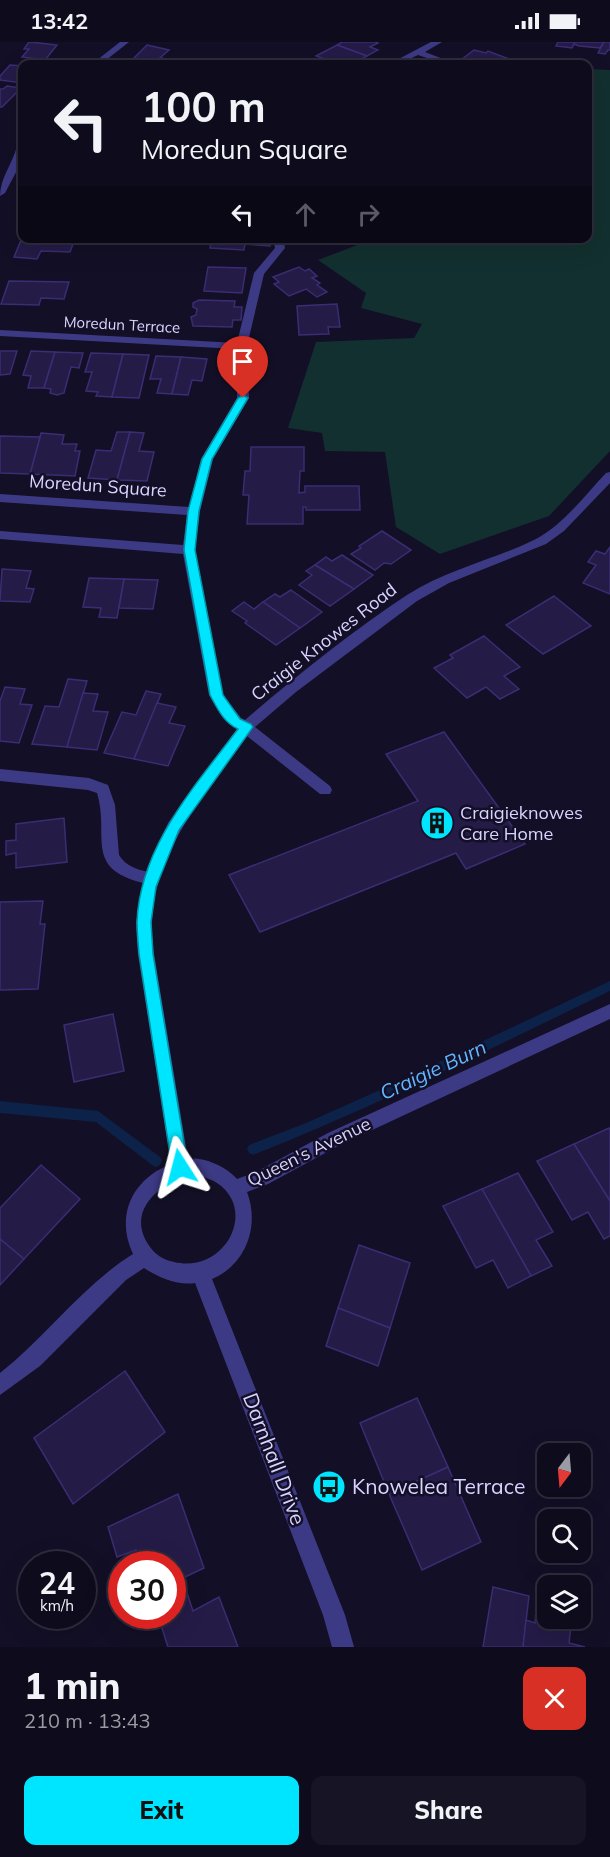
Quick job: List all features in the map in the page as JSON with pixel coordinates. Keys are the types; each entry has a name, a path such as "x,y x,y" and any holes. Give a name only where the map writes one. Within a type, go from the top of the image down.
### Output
{"street":[{"path":"101,60 125,42"},
{"path":"401,60 438,42"},
{"path":"418,52 441,60"},
{"path":"0,193 14,171 18,158"},
{"path":"279,243 278,252 259,273 242,346 243,398 207,459 194,511 189,550 216,695 236,723 246,727 325,789"},
{"name":"Moredun Terrace","path":"0,333 242,346"},
{"name":"Craigie Knowes Road","path":"180,1167 146,954 144,922 152,879 173,827 246,727 291,688 412,598 444,580 542,541 560,528 610,476"},
{"name":"Moredun Square","path":"0,498 194,511"},
{"path":"0,535 189,550"},
{"path":"0,775 89,784 103,789 108,801 108,854 118,868 131,876 152,879"},
{"name":"Queen's Avenue","path":"236,1188 262,1178 384,1115 610,1011"},
{"path":"196,1166 211,1169 225,1177 236,1188 243,1204 246,1220 241,1238 232,1254 217,1266 200,1273 185,1275 157,1266 146,1256 138,1242 134,1227 135,1211 142,1196 152,1183 165,1173 180,1167 196,1166"},
{"path":"0,1385 33,1359 119,1273 146,1256"},
{"name":"Darnhall Drive","path":"200,1273 334,1615 343,1647"}],"green space":[{"path":"592,69 610,70 610,451 549,516 440,554 396,527 385,452 325,451 322,433 288,428 316,342 414,338 422,324 361,308 366,293 318,260 363,243 592,243"}],"building":[{"path":"29,42 57,45 45,60 22,57 29,49 24,49"},
{"path":"342,42 376,42 378,43 370,47 378,50 367,56 337,45"},
{"path":"558,42 575,42 572,48 556,46"},
{"path":"575,42 604,42 600,48 579,46 574,44"},
{"path":"604,42 610,42 610,50 605,54 598,53"},
{"path":"147,45 169,50 160,58 167,60 133,59"},
{"path":"337,45 367,56 360,60 327,60 316,56"},
{"path":"474,50 486,53 488,51 512,60 461,60"},
{"path":"10,65 18,66 18,82 0,80 0,76"},
{"path":"7,86 18,88 18,91 0,107 0,89"},
{"path":"20,243 81,243 73,244 70,252 41,251 37,259 14,257"},
{"path":"211,243 270,243 270,246 245,244 244,250 210,248"},
{"path":"208,267 246,268 242,293 204,291"},
{"path":"299,267 305,271 309,269 317,276 312,278 320,283 317,285 327,292 317,297 306,289 289,296 274,284 279,282 273,277"},
{"path":"9,281 69,282 64,299 41,298 39,305 1,304"},
{"path":"199,300 235,301 234,307 242,307 241,320 233,320 232,327 193,326 191,317 196,315 197,309 193,307 193,303"},
{"path":"337,304 340,327 328,327 329,334 299,335 297,306"},
{"path":"0,351 17,351 10,374 0,375"},
{"path":"31,351 55,352 44,388 28,388 31,376 23,375"},
{"path":"55,352 83,353 79,368 71,367 64,393 57,395 50,393 51,389 44,388"},
{"path":"91,353 123,354 112,397 96,396 98,392 86,391 92,372 85,372"},
{"path":"123,354 149,355 139,398 112,397"},
{"path":"156,356 181,357 172,394 157,393 161,379 150,379"},
{"path":"181,357 207,359 202,381 192,380 188,395 172,394"},
{"path":"117,432 130,432 117,480 88,478 96,450 111,451"},
{"path":"130,432 144,433 139,451 154,452 147,481 117,480"},
{"path":"41,433 64,435 62,444 77,444 75,451 80,451 75,476 30,474"},
{"path":"0,436 40,437 30,474 0,473"},
{"path":"251,447 304,447 304,471 300,471 299,493 305,492 305,486 359,486 360,510 306,510 306,507 303,507 303,524 247,524 249,495 243,495 245,471 250,471"},
{"path":"382,531 411,550 391,564 384,563 375,570 351,554"},
{"path":"610,547 610,594 583,583 596,565 588,562 596,551 605,554"},
{"path":"342,555 373,575 354,589 315,565 326,557 332,561"},
{"path":"315,565 354,589 330,606 299,585 312,575 306,571"},
{"path":"2,569 31,571 26,588 34,589 30,602 0,601"},
{"path":"89,578 124,579 117,618 99,617 101,608 83,607"},
{"path":"124,579 158,580 153,609 119,608"},
{"path":"291,590 322,612 300,628 263,602 275,594 280,597"},
{"path":"554,596 591,626 543,654 506,625"},
{"path":"244,602 254,609 263,602 300,628 276,645 232,611"},
{"path":"484,636 520,667 504,676 519,689 500,699 486,687 467,698 434,668 453,658 450,655"},
{"path":"68,679 87,681 67,747 32,744 45,706 59,707"},
{"path":"5,687 25,689 20,704 32,705 19,743 0,741 0,701"},
{"path":"146,691 161,694 134,759 104,753 122,712 136,715"},
{"path":"83,693 98,694 93,711 108,712 97,750 67,747"},
{"path":"157,703 176,707 169,723 185,726 168,766 134,759"},
{"name":"Craigieknowes Care Home","path":"444,732 525,844 466,869 456,853 260,932 229,875 418,801 386,754"},
{"path":"64,818 67,862 16,868 16,853 6,855 6,841 16,840 16,824"},
{"path":"43,901 40,924 45,924 38,989 0,990 0,902"},
{"path":"113,1014 124,1071 74,1082 64,1025"},
{"path":"609,1128 610,1130 610,1201 574,1144"},
{"path":"574,1144 610,1201 610,1236 604,1239 588,1212 572,1220 537,1161"},
{"path":"41,1165 80,1199 24,1259 0,1239 0,1208"},
{"path":"518,1173 553,1232 536,1240 552,1266 531,1276 482,1189"},
{"path":"482,1189 531,1276 508,1288 493,1260 476,1268 443,1206"},
{"path":"0,1239 24,1259 0,1285"},
{"path":"359,1245 410,1263 390,1328 338,1308"},
{"path":"338,1308 390,1328 378,1366 326,1346"},
{"path":"125,1371 165,1432 73,1504 34,1438"},
{"path":"417,1398 448,1467 389,1494 360,1423"},
{"path":"448,1467 481,1542 422,1570 389,1494"},
{"path":"178,1494 204,1568 186,1576 186,1551 115,1551 108,1527"},
{"path":"493,1587 529,1596 523,1647 483,1647"},
{"path":"186,1593 193,1611 219,1597 238,1647 168,1647 162,1629 186,1629"},
{"path":"537,1599 537,1629 571,1629 569,1643 585,1647 523,1647 526,1620 535,1623"}],"waterway":[{"name":"Craigie Burn","path":"253,1149 310,1127 386,1093 610,986"},
{"name":"Craigie Burn","path":"0,1107 98,1117 156,1161"}],"place":[{"name":"Craigieknowes Care Home","path":"437,823"},
{"name":"Knowelea Terrace","path":"329,1487"}],"route":[{"path":"180,1167 146,954 144,922 149,887 173,827 246,727 236,723 216,695 189,550 194,511 207,459 243,398"}]}
